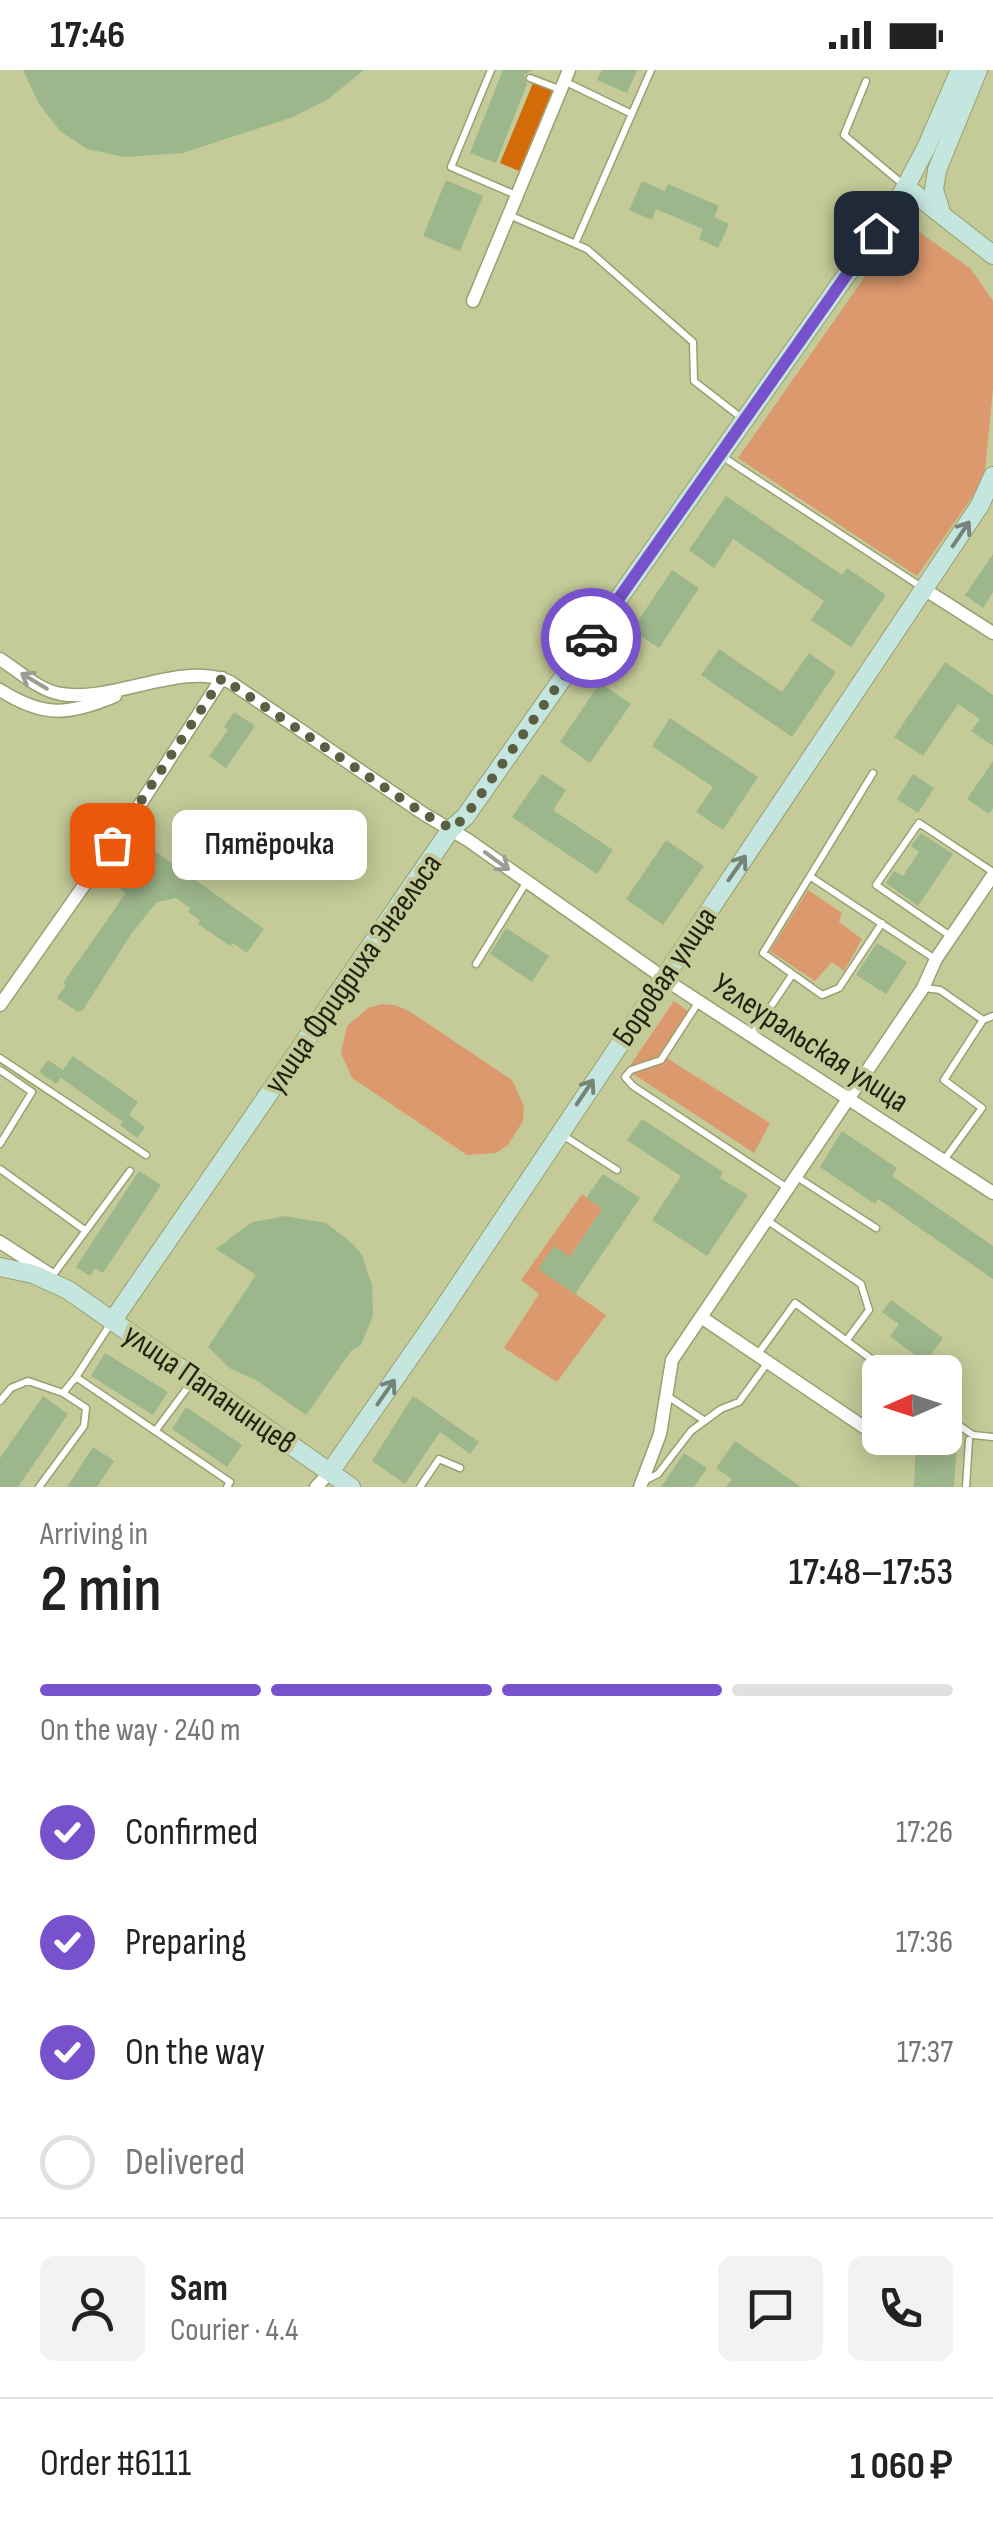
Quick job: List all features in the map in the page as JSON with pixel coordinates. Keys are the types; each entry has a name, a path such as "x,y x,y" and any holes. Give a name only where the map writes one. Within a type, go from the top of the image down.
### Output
{"street":[{"path":"941,212 934,190 966,75"},
{"path":"906,187 966,75"},
{"path":"473,300 565,80"},
{"path":"906,187 944,151"},
{"path":"906,187 991,248"},
{"name":"улица Фридриха Энгельса","path":"113,1320 452,829 465,817 906,187"},
{"name":"Боровая улица","path":"330,1472 980,505 993,476"},
{"path":"924,589 989,628"},
{"path":"0,659 36,684 59,694 114,692 194,677 222,678"},
{"path":"0,1006 132,817 222,678"},
{"name":"Углеуральская улица","path":"222,678 452,829 698,1002 993,1193"},
{"path":"0,690 31,708 61,712 90,706 141,686"},
{"path":"640,1485 660,1434 672,1360 923,988 936,959 993,874"},
{"name":"улица Папанинцев","path":"0,1242 351,1487"},
{"name":"улица Папанинцев","path":"0,1267 34,1274 68,1290"},
{"path":"702,1317 862,1426"},
{"path":"316,1487 330,1472"}],"lane":[{"path":"491,70 451,167 516,194"},
{"path":"576,244 651,70"},
{"path":"530,78 565,80 632,114"},
{"path":"866,81 844,135 906,187"},
{"path":"508,214 587,248 692,342 694,381 744,420"},
{"path":"720,454 924,589"},
{"path":"872,773 763,953 822,995 839,988 882,923"},
{"path":"952,936 876,885 919,822 993,874"},
{"path":"811,876 936,959"},
{"path":"476,964 526,883"},
{"path":"751,1037 792,975"},
{"path":"923,988 940,990 983,1020"},
{"path":"698,1002 661,1060 631,1070 625,1076 633,1086 793,1183 876,1228"},
{"path":"944,1160 982,1108 944,1080 983,1020 993,1016"},
{"path":"0,1058 146,1154"},
{"path":"0,1070 32,1092 0,1144"},
{"path":"559,1132 616,1170"},
{"path":"0,1169 86,1232"},
{"path":"52,1276 130,1171"},
{"path":"768,1220 861,1284 868,1310 846,1341"},
{"path":"640,1485 658,1474 691,1431 739,1402 795,1303 865,1355"},
{"path":"63,1394 113,1320"},
{"path":"76,1377 230,1482 227,1487"},
{"path":"156,1430 195,1378"},
{"path":"0,1401 11,1388 28,1381 86,1408 84,1426 39,1487"},
{"path":"666,1395 705,1421"},
{"path":"962,1428 972,1435 993,1436"},
{"path":"966,1487 969,1440"},
{"path":"420,1487 439,1458 460,1468"}],"shaded area":[{"path":"533,83 552,91 519,171 500,163"},
{"path":"904,221 971,269 993,301 993,388 984,480 917,576 738,458"},
{"path":"808,890 842,913 839,922 862,939 844,971 832,962 815,981 770,951"},
{"path":"674,1001 688,1011 663,1052 665,1057 770,1123 754,1153 627,1070"},
{"path":"382,1004 409,1011 512,1080 524,1106 523,1121 508,1145 496,1153 467,1155 352,1078 341,1053 347,1026 368,1008"},
{"path":"582,1194 602,1209 570,1257 554,1247 539,1269 606,1315 557,1382 504,1348 539,1294 521,1280"}],"building":[{"path":"23,70 364,70 327,100 293,117 183,153 124,157 87,149 60,131 39,104"},
{"path":"503,70 533,70 524,75 527,84 496,163 470,153"},
{"path":"602,70 637,70 627,93 597,80"},
{"path":"446,180 483,196 460,251 423,236"},
{"path":"642,181 665,191 668,184 719,206 714,217 729,224 718,248 699,239 703,229 656,209 652,220 629,210"},
{"path":"726,496 842,575 847,568 886,595 851,647 811,620 824,601 733,539 714,568 689,550"},
{"path":"993,554 993,592 983,608 965,595"},
{"path":"672,570 699,588 659,648 632,630"},
{"path":"719,649 782,692 809,653 836,672 792,737 701,675"},
{"path":"945,662 993,695 993,746 971,731 980,719 958,704 923,756 894,737"},
{"path":"600,683 631,704 590,763 560,742"},
{"path":"234,712 255,726 226,768 209,756 228,730 224,727"},
{"path":"670,718 758,777 723,830 696,812 713,787 652,746"},
{"path":"993,761 993,808 989,814 967,799"},
{"path":"542,774 566,790 553,810 613,850 597,874 512,817"},
{"path":"913,774 934,788 918,813 897,799"},
{"path":"921,833 953,854 918,906 886,883 894,871 903,876 919,852 911,846"},
{"path":"666,840 704,866 663,925 626,899"},
{"path":"155,851 264,929 247,953 198,924 200,920 188,912 190,908 176,898 157,902 78,1012 57,998 66,985 63,983 126,893 120,889 130,875 135,879"},
{"path":"506,928 549,956 532,982 490,954"},
{"path":"877,943 907,962 886,994 856,975"},
{"path":"73,1056 138,1102 129,1115 145,1127 137,1138 120,1125 123,1122 61,1078 56,1084 39,1072 48,1060 63,1070"},
{"path":"642,1119 723,1172 720,1178 748,1195 707,1256 652,1220 681,1176 627,1140"},
{"path":"842,1131 897,1168 892,1176 993,1246 993,1279 878,1199 875,1204 820,1167"},
{"path":"139,1171 161,1185 103,1273 95,1268 90,1276 76,1267"},
{"path":"603,1174 640,1198 575,1294 538,1269 554,1246 570,1257 602,1209 586,1198"},
{"path":"285,1216 326,1223 352,1243 362,1255 372,1285 373,1316 361,1345 351,1351 306,1415 256,1380 231,1369 208,1347 256,1275 216,1249 252,1222"},
{"path":"891,1300 943,1338 931,1355 915,1355 890,1336 899,1324 882,1312"},
{"path":"105,1353 168,1392 153,1415 91,1376"},
{"path":"43,1396 68,1414 18,1487 0,1487 0,1458"},
{"path":"413,1396 479,1442 470,1454 440,1432 405,1484 372,1461"},
{"path":"186,1407 242,1445 227,1467 172,1429"},
{"path":"735,1441 801,1487 726,1487 732,1479 716,1468"},
{"path":"93,1447 114,1461 97,1487 67,1487"},
{"path":"684,1453 707,1468 694,1487 661,1487"},
{"path":"915,1455 956,1455 954,1487 914,1487"}],"way so far":[{"path":"112,845 222,678 452,829 465,817 591,638"}],"place":[{"name":"Пятёрочка","path":"112,845"}],"route":[{"path":"591,638 876,233"}]}
